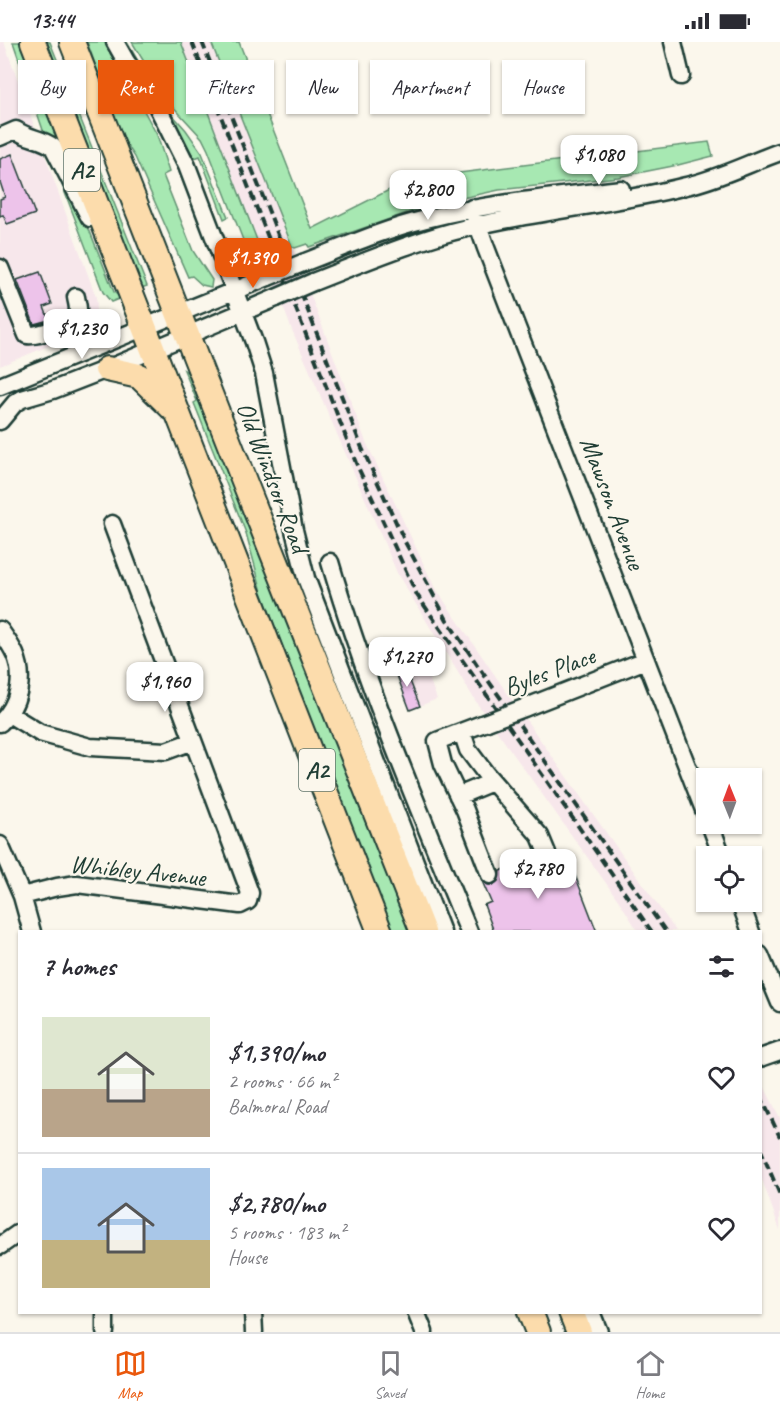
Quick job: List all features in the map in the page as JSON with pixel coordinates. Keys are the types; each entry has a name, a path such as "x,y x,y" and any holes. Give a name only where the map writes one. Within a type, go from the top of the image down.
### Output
{"highway":[{"name":"A2","path":"33,42 379,930"},
{"name":"Old Windsor Road","path":"72,42 422,930"},
{"path":"107,369 139,376 176,411"},
{"path":"531,1314 538,1332"},
{"path":"572,1314 579,1332"}],"street":[{"path":"115,42 183,181 264,373 294,530 306,578 441,930"},
{"path":"673,42 681,76"},
{"path":"8,134 42,140 53,147 88,216 105,229"},
{"path":"0,386 148,339 183,325 239,313 388,252 437,236 526,215 690,186 780,152"},
{"path":"183,325 232,293 268,277 423,219 472,208 646,186 728,171"},
{"name":"Mawson Avenue","path":"472,208 696,789"},
{"path":"0,268 24,332 30,336 74,320 78,313 76,297"},
{"path":"0,421 15,403 22,399 53,390 107,369 148,339"},
{"path":"0,630 14,651 19,670 18,692 4,718 40,733 90,747 166,751 193,741 112,524"},
{"path":"330,561 347,620 390,737 468,930"},
{"name":"Byles Place","path":"458,796 443,764 437,741 646,660"},
{"path":"462,732 468,750 492,782 540,836 547,853"},
{"name":"Whibley Avenue","path":"22,896 77,884 229,905 240,905 248,901 250,893 248,885 193,741"},
{"path":"490,874 458,796 492,782"},
{"path":"0,845 22,896 31,930"},
{"path":"744,912 750,930"},
{"path":"762,960 780,1003"},
{"path":"762,1057 780,1051"},
{"path":"0,1246 18,1233"},
{"path":"105,1314 105,1332"},
{"path":"253,1314 254,1332"},
{"path":"417,1314 424,1332"},
{"path":"592,1314 599,1332"}],"shaded area":[{"path":"0,42 4,42 18,81 18,114 30,114 96,297 97,306 92,322 80,333 0,366"},
{"path":"181,42 211,42 218,60 188,60"},
{"path":"209,114 240,114 366,442 434,586 675,930 637,930 478,705 398,575 292,330"},
{"path":"422,659 437,699 410,710 395,670"},
{"path":"762,1082 780,1118 780,1230 762,1180"}],"green space":[{"path":"13,42 21,42 28,60 19,60"},
{"path":"43,42 50,42 57,60 50,60"},
{"path":"87,42 107,42 117,60 98,60 98,72"},
{"path":"124,42 127,42 137,60 134,60"},
{"path":"132,42 181,42 188,60 186,60 186,114 209,114 265,261 254,265 256,270 243,273 238,266 243,240 208,150 202,138 174,108 174,60 143,60"},
{"path":"211,42 239,42 246,60 218,60"},
{"path":"38,114 50,114 78,185 44,133"},
{"path":"71,114 79,114 147,286 138,289"},
{"path":"114,114 146,114 157,135 169,172 163,175 193,251 212,280 211,287 202,285 192,276 188,277 135,157 122,137"},
{"path":"165,114 172,114 202,153 228,217 224,219 200,156 195,158"},
{"path":"240,114 267,114 312,229 411,179 709,142 713,156 618,177 499,190 430,205 309,247 307,244 295,248 292,246"},
{"path":"49,151 77,199 114,292 121,298 111,302 103,292"},
{"path":"184,370 192,375 412,930 390,930 262,592 246,533 194,403 197,401"}],"building":[{"path":"12,154 35,214 7,224 3,215 0,216 0,199 5,197 0,182 0,159"},
{"path":"40,272 52,304 44,307 49,320 34,324 17,280"},
{"path":"404,666 420,706 410,710 395,670"},
{"path":"557,855 562,875 573,870 596,930 493,930 484,905 491,902 482,881 493,885 498,881 500,871 537,856 541,862 550,863"}],"railway":[{"path":"192,42 356,463 417,595 651,930"},
{"path":"202,42 362,448 405,542 447,620 665,930"},
{"path":"762,1099 780,1137"},
{"path":"762,1153 780,1195"}]}
